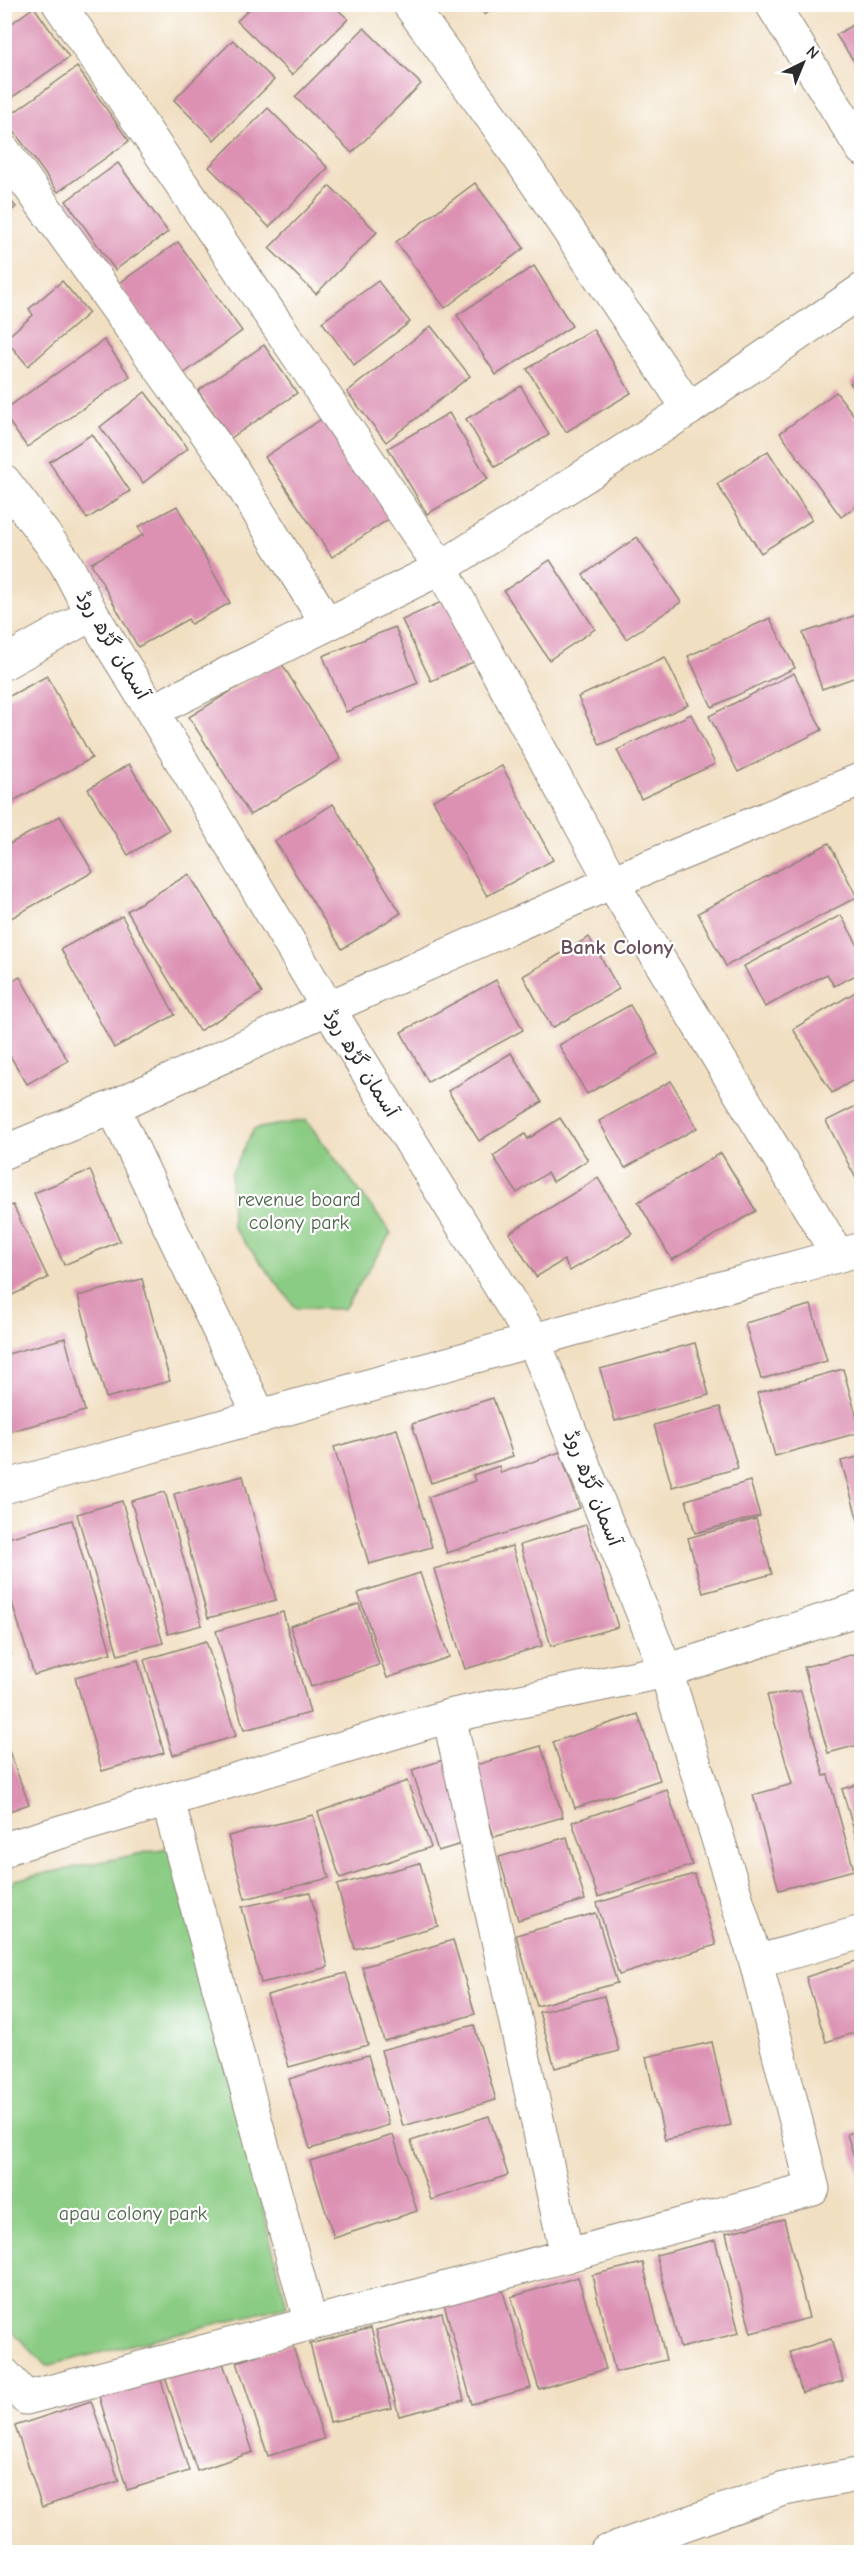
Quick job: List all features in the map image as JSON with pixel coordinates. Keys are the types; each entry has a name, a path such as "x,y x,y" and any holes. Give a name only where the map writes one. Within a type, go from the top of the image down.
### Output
{"street":[{"path":"4,1487 849,1252 612,882 441,568 58,4"},
{"path":"409,4 498,126 688,409"},
{"path":"772,4 861,149"},
{"path":"4,152 229,464 327,624"},
{"path":"152,711 441,568 688,409 861,290"},
{"name":"آسمان گڑھ روڈ","path":"4,481 65,562 92,614 328,1008 534,1341 666,1671 756,1962 813,2189 567,2256"},
{"path":"4,663 92,614"},
{"path":"4,1152 113,1107 328,1008 612,882 861,779"},
{"path":"113,1107 260,1417"},
{"path":"4,1851 7,1848 449,1716 666,1671 861,1608"},
{"path":"4,2374 26,2398 567,2256 449,1716"},
{"path":"168,1801 311,2324"},
{"path":"756,1962 861,1932"},
{"path":"623,2550 784,2489 861,2474"}],"green space":[{"name":"revenue board colony park","path":"306,1120 391,1233 344,1309 296,1308 232,1226 231,1174 254,1129"},
{"name":"apau colony park","path":"172,1847 287,2306 46,2366 5,2323 4,1894 14,1880"}],"building":[{"path":"475,4 497,4 485,15"},
{"path":"254,5 333,5 348,19 292,75 237,21"},
{"path":"34,7 69,57 4,103 4,29"},
{"path":"862,19 862,73 836,35"},
{"path":"364,28 421,84 352,153 295,97"},
{"path":"233,40 274,80 214,140 174,100"},
{"path":"77,67 129,141 58,192 5,119"},
{"path":"268,108 328,168 269,227 209,167"},
{"path":"118,163 168,232 115,270 66,201"},
{"path":"475,183 524,248 445,308 396,242"},
{"path":"330,186 377,232 316,294 269,248"},
{"path":"4,193 16,207 4,217"},
{"path":"178,242 242,331 183,374 118,284"},
{"path":"534,266 572,326 496,375 457,315"},
{"path":"62,281 89,313 28,366 5,339 33,315 29,309"},
{"path":"378,281 410,322 354,365 322,322"},
{"path":"431,326 470,376 386,442 347,392"},
{"path":"593,329 631,393 566,432 527,369"},
{"path":"104,340 130,376 27,447 4,415 4,410"},
{"path":"264,345 297,393 231,438 198,391"},
{"path":"862,373 862,397 850,383"},
{"path":"521,386 549,435 495,467 466,419"},
{"path":"145,392 188,448 143,483 100,427"},
{"path":"836,392 862,426 862,502 841,517 780,433"},
{"path":"449,413 488,479 427,514 388,448"},
{"path":"323,418 390,518 332,557 265,457"},
{"path":"92,434 130,491 87,519 49,462"},
{"path":"768,451 812,520 761,553 717,484"},
{"path":"177,506 230,603 191,624 188,619 138,647 91,563 143,535 138,527"},
{"path":"637,537 681,602 626,639 583,575"},
{"path":"550,560 595,629 549,660 504,591"},
{"path":"450,598 480,659 431,681 402,620"},
{"path":"862,613 862,675 822,689 803,633"},
{"path":"770,618 795,668 712,707 688,656"},
{"path":"395,627 418,683 346,712 323,656"},
{"path":"665,657 688,705 600,745 578,697"},
{"path":"280,661 341,759 250,815 189,717"},
{"path":"794,673 822,730 738,772 709,716"},
{"path":"47,676 92,758 4,806 4,699"},
{"path":"691,714 715,764 641,799 617,750"},
{"path":"129,764 169,830 128,855 88,789"},
{"path":"502,766 553,860 487,896 433,800"},
{"path":"333,804 401,913 342,949 275,841"},
{"path":"60,816 93,872 4,922 4,847"},
{"path":"829,843 857,897 726,966 698,913"},
{"path":"189,874 262,993 199,1031 127,911"},
{"path":"841,915 862,953 862,972 834,986 827,974 765,1007 744,966"},
{"path":"122,916 175,1015 114,1048 61,949"},
{"path":"589,937 619,989 552,1028 523,976"},
{"path":"20,977 68,1061 27,1084 4,1046 4,986"},
{"path":"496,980 523,1030 428,1082 401,1032"},
{"path":"862,988 862,1075 832,1093 793,1029"},
{"path":"630,1005 658,1054 587,1094 559,1045"},
{"path":"511,1053 542,1102 479,1141 448,1091"},
{"path":"671,1081 697,1128 625,1168 599,1121"},
{"path":"862,1103 862,1190 826,1121"},
{"path":"560,1118 588,1160 553,1182 547,1173 517,1193 493,1156 525,1134 528,1139"},
{"path":"721,1153 756,1211 672,1260 638,1202"},
{"path":"90,1170 120,1241 64,1265 34,1193"},
{"path":"598,1178 632,1234 570,1271 564,1260 536,1277 509,1233"},
{"path":"13,1205 48,1278 4,1299 4,1208"},
{"path":"142,1279 170,1381 106,1398 78,1296"},
{"path":"811,1305 827,1361 761,1379 745,1323"},
{"path":"65,1338 85,1411 4,1433 4,1355"},
{"path":"695,1343 709,1395 615,1421 600,1369"},
{"path":"843,1369 861,1432 775,1456 757,1393"},
{"path":"493,1398 513,1456 431,1483 412,1424"},
{"path":"720,1407 738,1468 672,1487 654,1425"},
{"path":"397,1429 432,1547 369,1564 334,1447"},
{"path":"560,1452 580,1508 447,1553 428,1497 475,1481 473,1475 499,1466 501,1473"},
{"path":"862,1456 862,1531 861,1531 841,1461"},
{"path":"243,1476 276,1600 208,1618 174,1494"},
{"path":"750,1481 760,1516 695,1533 686,1500"},
{"path":"165,1492 202,1625 168,1634 131,1501"},
{"path":"122,1501 163,1643 118,1655 77,1514"},
{"path":"756,1519 772,1574 703,1593 688,1538"},
{"path":"72,1520 111,1653 34,1675 4,1576 4,1539"},
{"path":"586,1525 618,1627 551,1646 520,1545"},
{"path":"512,1546 542,1646 465,1669 434,1569"},
{"path":"420,1573 449,1657 387,1678 358,1593"},
{"path":"359,1604 379,1665 311,1687 290,1626"},
{"path":"283,1612 310,1713 244,1730 216,1631"},
{"path":"4,1636 11,1655 4,1657"},
{"path":"206,1641 236,1736 173,1755 144,1660"},
{"path":"862,1652 862,1744 828,1753 804,1667"},
{"path":"138,1660 164,1753 102,1771 75,1677"},
{"path":"801,1691 824,1776 828,1775 854,1870 779,1890 753,1795 792,1784 767,1695"},
{"path":"638,1714 660,1780 575,1808 553,1742"},
{"path":"4,1738 29,1804 4,1813"},
{"path":"541,1746 563,1817 494,1837 472,1766"},
{"path":"449,1758 475,1840 438,1851 412,1770"},
{"path":"407,1781 431,1847 340,1878 318,1812"},
{"path":"862,1783 862,1855 861,1855 842,1789"},
{"path":"667,1790 692,1865 598,1897 572,1822"},
{"path":"313,1815 329,1878 245,1899 228,1836"},
{"path":"567,1837 585,1900 518,1920 499,1857"},
{"path":"420,1863 438,1926 355,1949 337,1885"},
{"path":"694,1874 716,1945 619,1975 597,1903"},
{"path":"310,1892 328,1967 261,1983 242,1907"},
{"path":"596,1913 617,1983 537,2006 516,1935"},
{"path":"453,1940 475,2014 384,2041 362,1967"},
{"path":"862,1959 862,2030 826,2042 806,1977"},
{"path":"346,1973 368,2045 289,2067 267,1995"},
{"path":"604,1996 619,2051 555,2068 539,2012"},
{"path":"474,2025 496,2100 403,2126 381,2050"},
{"path":"712,2042 731,2125 665,2140 646,2057"},
{"path":"368,2055 389,2125 310,2149 289,2079"},
{"path":"489,2116 508,2175 431,2200 411,2141"},
{"path":"862,2130 862,2180 861,2180 847,2134"},
{"path":"393,2135 417,2211 334,2238 310,2161"},
{"path":"784,2219 809,2318 751,2333 726,2233"},
{"path":"715,2240 739,2333 680,2348 656,2255"},
{"path":"643,2263 666,2360 615,2372 592,2275"},
{"path":"578,2277 606,2369 539,2389 511,2297"},
{"path":"502,2288 531,2388 472,2404 444,2304"},
{"path":"442,2313 464,2400 399,2416 376,2330"},
{"path":"371,2328 392,2408 330,2422 310,2344"},
{"path":"831,2339 843,2381 802,2393 790,2352"},
{"path":"292,2344 324,2439 268,2456 237,2362"},
{"path":"221,2357 253,2452 197,2471 165,2376"},
{"path":"159,2374 189,2471 127,2490 98,2393"},
{"path":"91,2401 119,2481 42,2507 15,2426"}],"district":[{"name":"Bank Colony","path":"617,947"}]}
